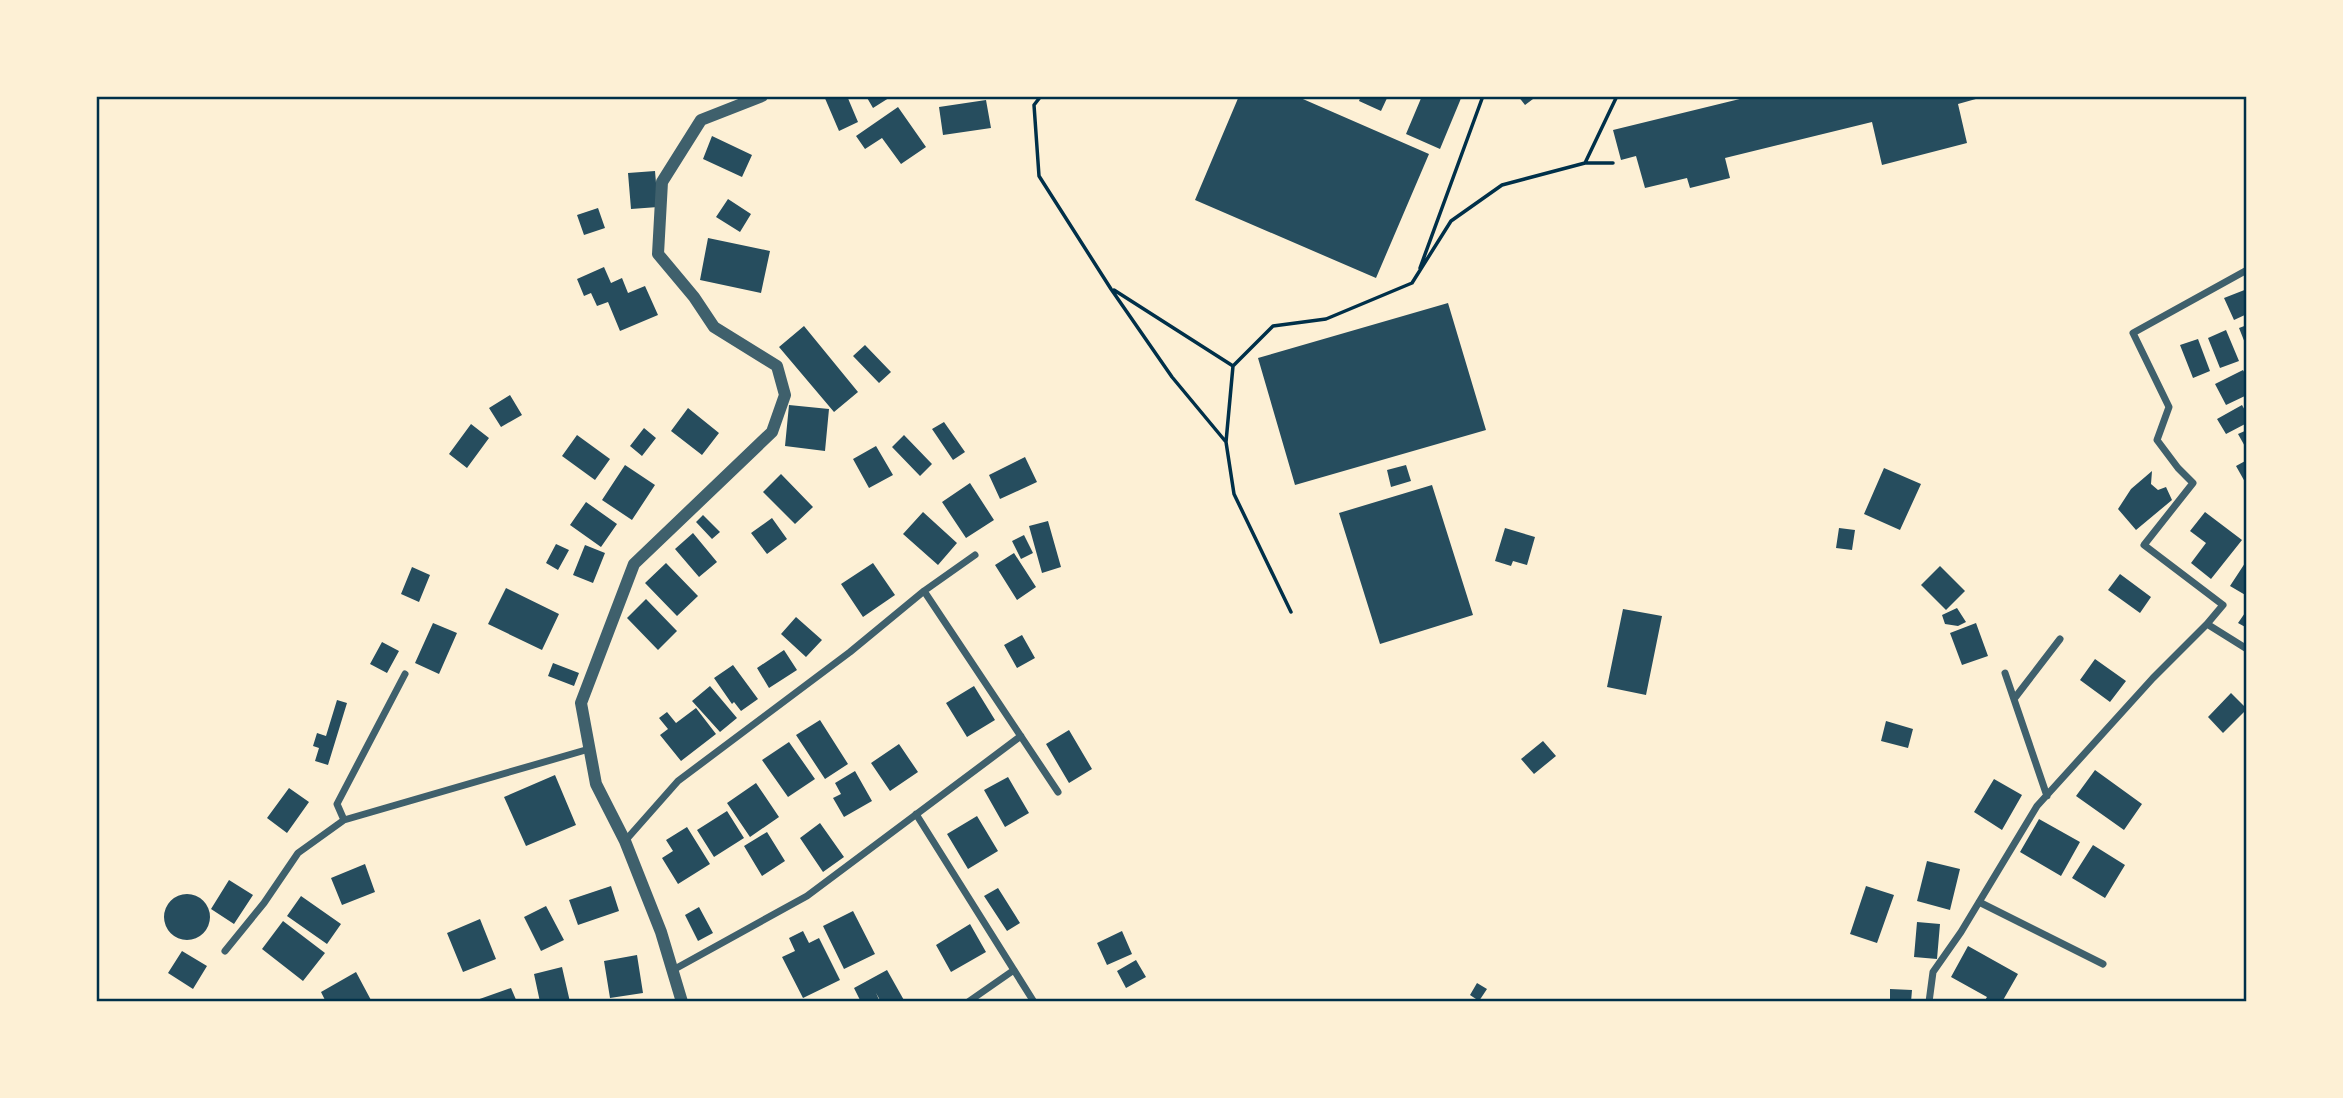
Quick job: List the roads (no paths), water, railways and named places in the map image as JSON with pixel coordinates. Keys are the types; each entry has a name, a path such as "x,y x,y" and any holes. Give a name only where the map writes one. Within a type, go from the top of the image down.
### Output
{"street":[{"path":"682,1002 661,932 625,841 596,784 581,703 634,564 772,432 785,395 776,366 714,327 694,297 658,254 662,182 701,120 762,96"},
{"path":"1929,1002 1933,972 2037,806 2222,605 2144,545 2193,483 2157,440 2169,407 2133,333 2247,270"},
{"path":"625,841 678,781 850,652 924,591 975,555"},
{"path":"924,591 1058,792"},
{"path":"2207,624 2247,649"},
{"path":"2014,699 2060,639"},
{"path":"2005,673 2047,796"},
{"path":"344,820 337,804 405,674"},
{"path":"673,970 807,895 1021,736"},
{"path":"225,951 298,853 344,820 589,749"},
{"path":"916,814 1034,1002"},
{"path":"1979,902 2103,964"},
{"path":"968,1002 1014,970"}]}
